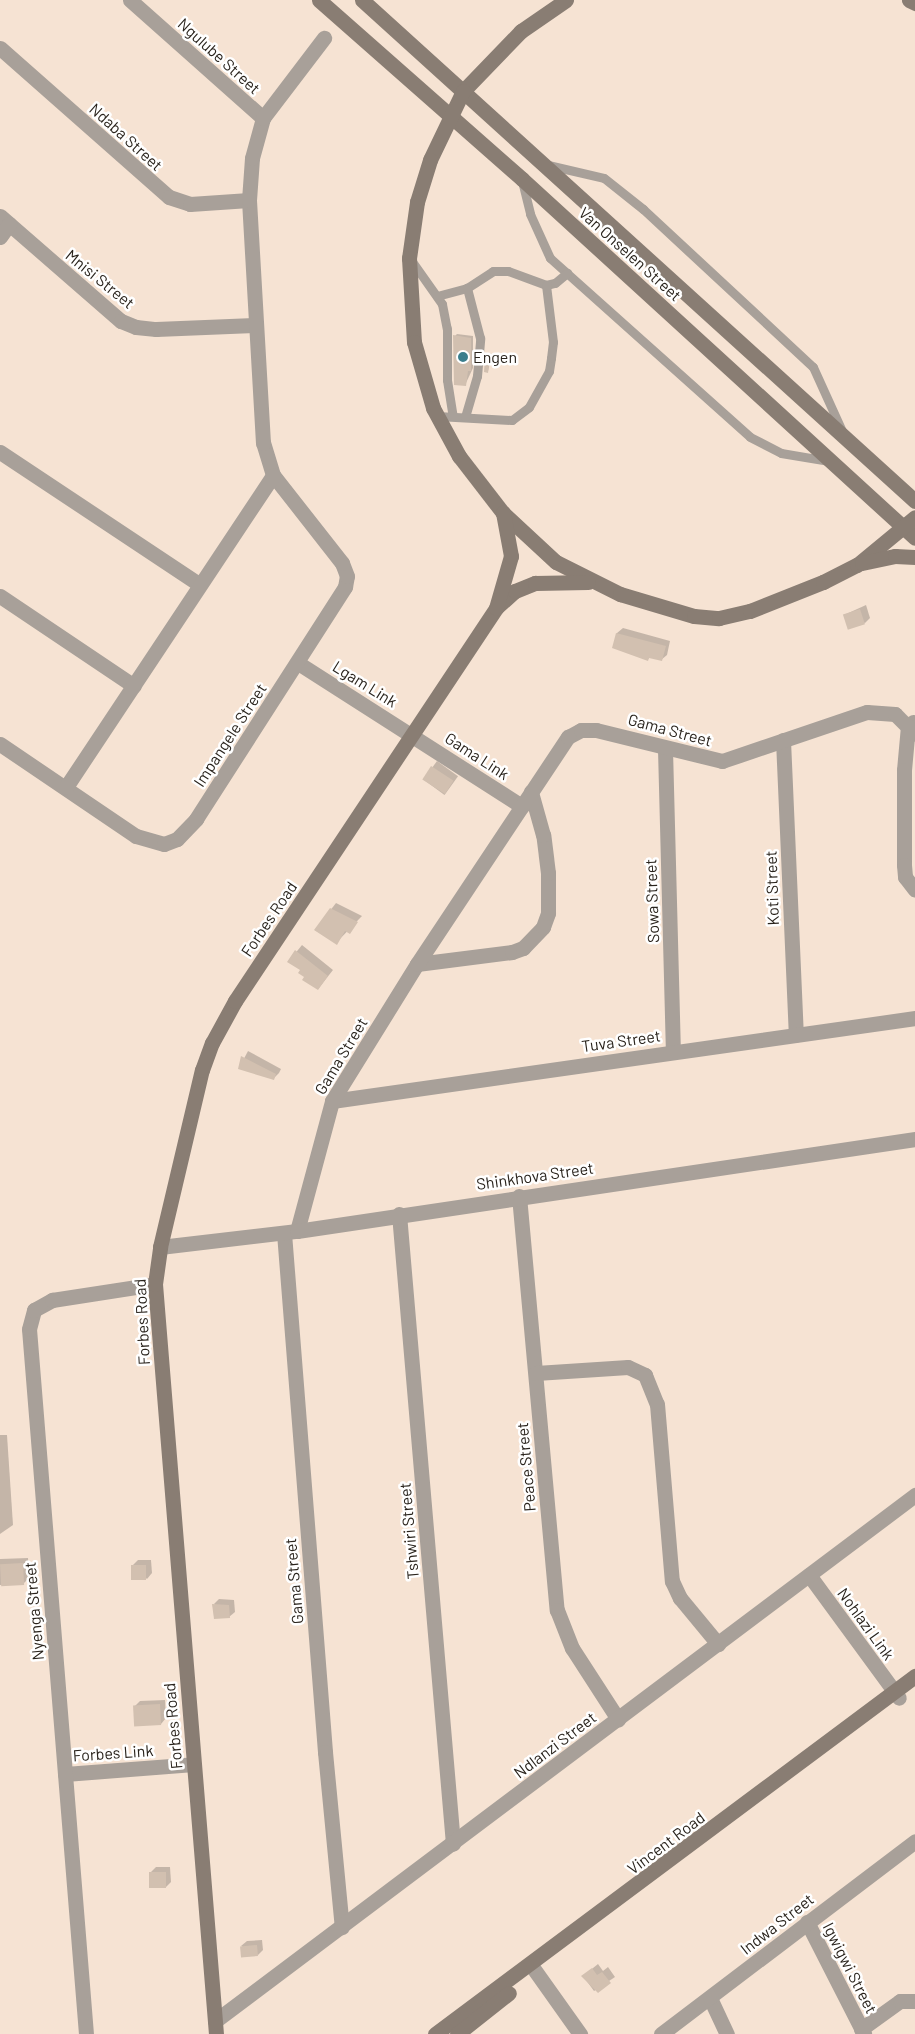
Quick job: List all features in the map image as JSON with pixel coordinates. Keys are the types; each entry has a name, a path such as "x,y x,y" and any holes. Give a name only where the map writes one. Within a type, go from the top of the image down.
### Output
{"street":[{"name":"Ngulube Street","path":"130,0 263,118"},
{"name":"Van Onselen Street","path":"319,0 522,179 832,461 909,522 915,538"},
{"name":"Van Onselen Street","path":"362,0 548,165 915,501"},
{"path":"566,0 521,31 463,91 422,180 409,258 414,342 422,376 437,416 459,456 503,513 538,548 592,583 671,611 719,618 784,598 857,564 895,556 915,557"},
{"path":"909,0 915,3"},
{"path":"66,787 273,474 263,443 254,325 249,200 252,158 263,118 324,38"},
{"name":"Ndaba Street","path":"0,48 169,197 190,204 249,200"},
{"path":"0,237 4,220"},
{"name":"Mnisi Street","path":"4,220 102,308 129,324 156,329 254,325"},
{"path":"0,452 199,584"},
{"name":"Impangele Street","path":"0,744 136,836 164,844 177,839 196,819 298,663 345,587 347,576 332,546 273,474"},
{"name":"Forbes Road","path":"496,608 511,556 503,513"},
{"path":"857,564 909,522"},
{"name":"Forbes Road","path":"216,2027 155,1284 160,1247 202,1070 222,1022 496,608 516,591 535,583 592,583"},
{"path":"0,596 134,686"},
{"name":"Lgam Link","path":"298,663 413,735"},
{"name":"Gama Street","path":"342,1927 325,1752 290,1232 332,1101 417,964 558,750 568,737 581,730 619,735 665,749 722,761 867,712 888,712 913,727 904,770 904,865 905,876 915,890"},
{"name":"Gama Link","path":"413,735 522,806"},
{"name":"Koti Street","path":"783,740 796,1035"},
{"name":"Sowa Street","path":"665,749 673,1051"},
{"path":"417,964 512,952 523,948 543,927 548,913 548,873 543,835 531,792"},
{"name":"Tuva Street","path":"332,1101 915,1018"},
{"name":"Shinkhova Street","path":"160,1247 290,1232 519,1196 915,1139"},
{"name":"Peace Street","path":"519,1196 557,1610 572,1648 618,1719"},
{"name":"Tshwiri Street","path":"400,1214 453,1844"},
{"name":"Nyenga Street","path":"86,2034 30,1317 41,1304 52,1300 155,1284"},
{"path":"536,1373 628,1367 645,1375 657,1404 672,1581 680,1598 718,1644"},
{"name":"Ndlanzi Street","path":"216,2027 342,1927 915,1495"},
{"name":"Nohlazi Link","path":"809,1576 896,1695"},
{"name":"Vincent Road","path":"435,2034 533,1969 896,1695 915,1676"},
{"name":"Vincent Road","path":"896,1695 915,1685"},
{"name":"Forbes Link","path":"65,1774 194,1764"},
{"name":"Indwa Street","path":"661,2034 915,1842"},
{"name":"Igwigwi Street","path":"807,1922 863,2031 900,2001 915,2001"},
{"path":"533,1969 580,2034"},
{"name":"Vincent Road","path":"457,2034 533,1969"},
{"path":"710,1998 727,2034"}],"lane":[{"path":"548,165 604,178 650,215 813,368 844,436"},
{"path":"522,179 540,238 550,258 750,437 782,453 832,461"},
{"path":"409,258 437,296 447,329 447,380 453,416"},
{"path":"437,296 467,288 493,271 501,270 546,285 555,283 568,273"},
{"path":"437,416 512,420 536,398 549,371 553,342 546,285"},
{"path":"465,417 477,376 480,338 467,288"}],"building":[{"path":"453,335 471,338 471,371 468,371 466,386 454,385"},
{"path":"485,355 490,356 488,373 484,372"},
{"path":"860,609 865,624 848,630 843,615"},
{"path":"616,633 666,646 662,661 649,658 648,661 612,648"},
{"path":"431,766 454,781 445,794 422,779"},
{"path":"330,908 358,922 350,934 345,931 337,945 314,930"},
{"path":"295,950 328,976 318,990 302,980 304,977 298,973 300,970 287,962"},
{"path":"241,1056 276,1074 274,1080 238,1069"},
{"path":"23,1563 24,1585 1,1586 0,1564"},
{"path":"131,1565 146,1565 146,1580 131,1580"},
{"path":"212,1604 229,1605 230,1618 214,1619"},
{"path":"160,1704 161,1725 134,1726 133,1705"},
{"path":"149,1872 166,1872 166,1888 149,1888"},
{"path":"257,1945 258,1956 241,1957 240,1946"},
{"path":"592,1968 597,1975 602,1972 611,1983 598,1993 581,1976"}],"place":[{"name":"Engen","path":"463,357"}]}
